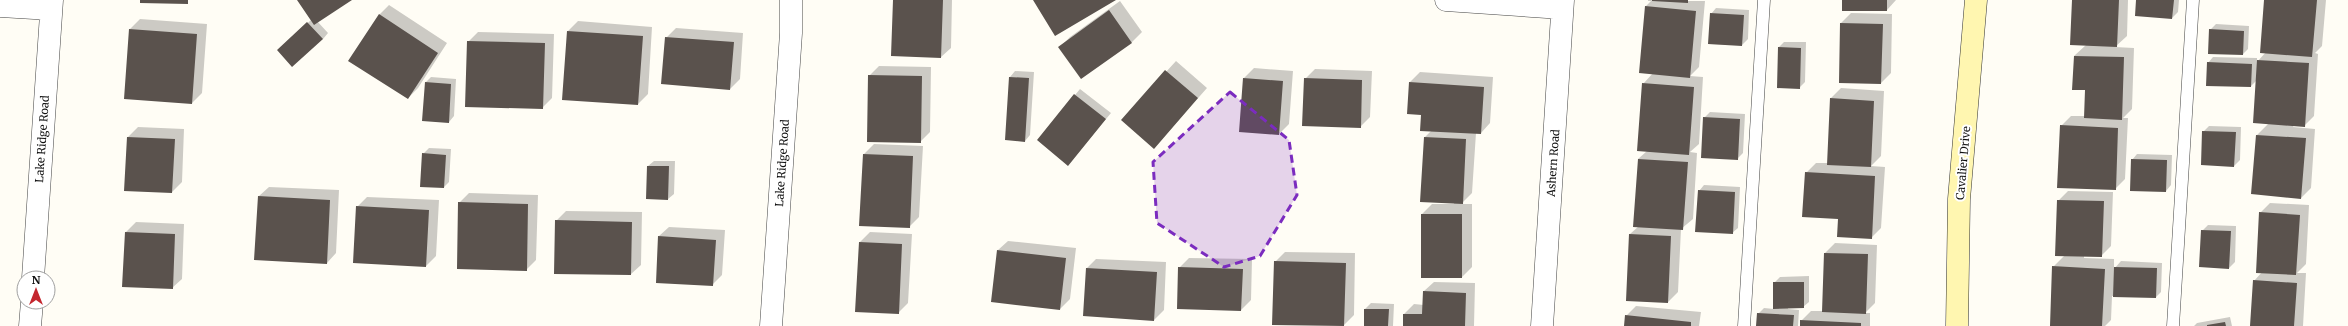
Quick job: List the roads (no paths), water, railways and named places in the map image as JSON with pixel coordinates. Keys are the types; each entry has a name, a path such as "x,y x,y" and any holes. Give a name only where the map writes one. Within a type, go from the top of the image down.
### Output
{"street":[{"name":"Lake Ridge Road","path":"771,326 791,33 791,0"},
{"path":"1446,0 1563,4"},
{"name":"Cavalier Drive","path":"1957,326 1960,199 1976,0"},
{"name":"Ashern Road","path":"1542,326 1563,4"},
{"name":"Lake Ridge Road","path":"34,270 51,5"},
{"path":"0,6 51,5"},
{"path":"30,326 31,310"}],"lane":[{"path":"1744,326 1764,0"},
{"path":"2173,326 2193,0"}]}
